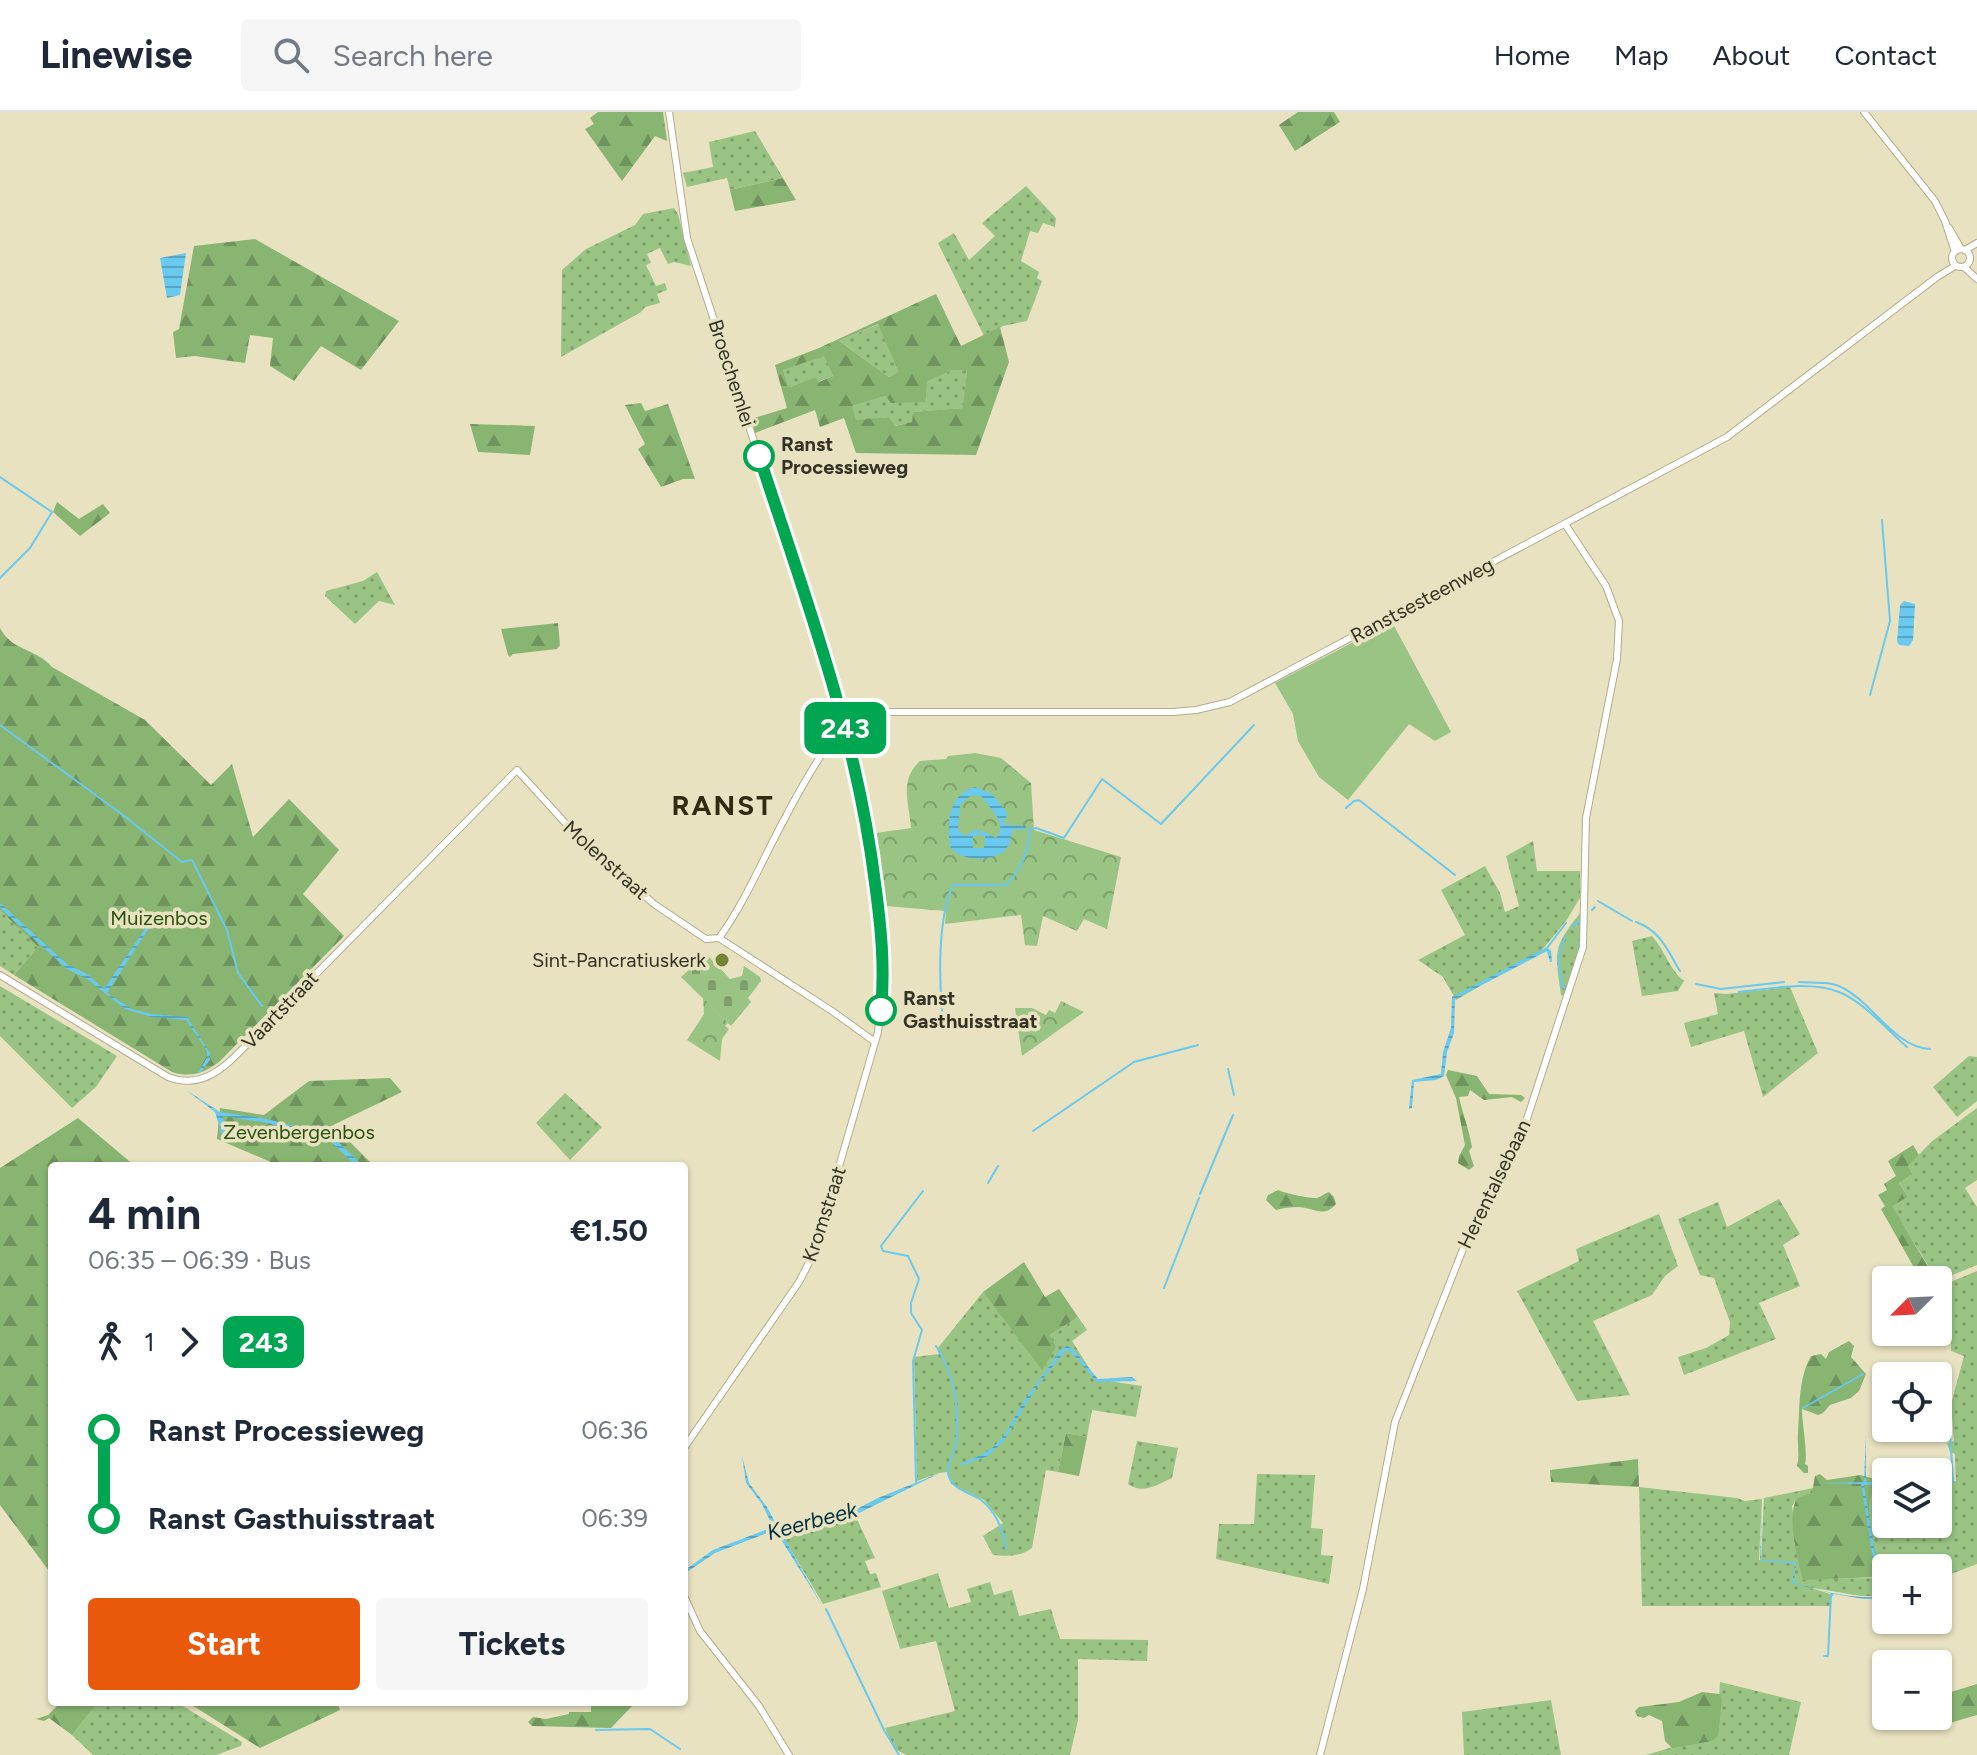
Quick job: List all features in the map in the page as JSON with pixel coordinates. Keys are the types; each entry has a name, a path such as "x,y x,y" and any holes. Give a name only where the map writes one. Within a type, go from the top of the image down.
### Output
{"street":[{"name":"Broechemlei","path":"669,112 687,238 823,651 848,740"},
{"path":"1864,112 1935,201 1961,257 1977,277"},
{"name":"Ranstsesteenweg","path":"843,721 850,712 1173,712 1213,707 1245,695 1727,437 1977,245"},
{"name":"Herentalsebaan","path":"1320,1755 1354,1627 1397,1414 1465,1244 1521,1137 1583,947 1586,818 1617,659 1619,621 1606,586 1565,524"},
{"path":"843,721 826,744 734,917 719,938 875,1042"},
{"path":"833,735 848,740"},
{"name":"Kromstraat","path":"688,1442 808,1266 819,1239 875,1042 882,994 882,934 866,814 848,740"},
{"name":"Molenstraat","path":"517,770 579,838 654,904 706,939 719,938"},
{"name":"Vaartstraat","path":"0,975 168,1077 188,1082 209,1077 224,1067 517,770"},
{"path":"688,1605 700,1631 759,1706 789,1755"}],"green space":[{"path":"598,112 663,112 667,141 655,136 622,181 585,129 594,124 590,118"},
{"path":"1298,112 1334,112 1340,122 1295,151 1279,125"},
{"path":"755,131 783,178 730,190 727,178 687,187 683,173 713,167 709,142"},
{"path":"783,178 796,200 735,211 730,190"},
{"path":"1026,186 1056,218 1055,227 1043,223 1038,233 1030,231 1021,261 1039,272 1037,278 1042,281 1027,321 1003,326 984,336 938,243 954,233 969,260 995,236 982,223"},
{"path":"674,208 691,266 674,262 668,264 660,248 647,254 651,263 646,265 656,286 665,283 667,290 657,294 660,303 645,307 561,357 562,270 586,249 635,225 643,214"},
{"path":"255,239 399,321 361,370 321,346 294,381 270,366 273,338 250,335 245,363 195,356 176,358 173,332 179,329 194,246"},
{"path":"936,294 961,346 1000,327 1009,362 976,455 856,453 844,418 820,427 815,410 755,433 751,419 787,408 775,365","holes":["878,324 899,372 889,377 839,341","824,356 833,376 819,382 815,377 789,388 783,370","953,370 967,370 963,408 913,412 912,422 895,426 889,417 856,420 852,406 886,396 891,403 925,402 927,381"]},
{"path":"879,324 900,372 889,377 839,341"},
{"path":"824,355 833,376 818,382 815,377 789,389 783,370"},
{"path":"967,369 964,408 914,412 913,422 894,426 889,417 856,421 851,406 953,370"},
{"path":"641,403 645,411 668,404 695,479 683,479 661,487 638,449 645,444 625,405"},
{"path":"470,424 535,426 530,455 478,452"},
{"path":"57,502 79,519 103,504 110,513 80,536 53,512"},
{"path":"377,572 395,605 379,601 355,624 325,596 326,591 363,581"},
{"path":"1392,622 1451,732 1435,741 1409,724 1348,800 1319,777 1298,741 1293,714 1275,683"},
{"path":"558,623 560,645 557,649 508,655 501,629"},
{"name":"Muizenbos","path":"0,628 17,646 145,720 211,785 232,764 253,837 289,799 339,850 303,894 344,936 219,1062 203,1072 185,1075 172,1072 14,975 38,947 0,910"},
{"path":"975,753 1001,758 1031,783 1034,830 1121,857 1107,929 1084,919 1077,931 1043,916 1037,946 1025,945 1021,915 945,924 946,911 885,906 876,833 911,828 907,792 909,776 920,761"},
{"path":"1533,841 1537,871 1580,871 1580,898 1542,950 1456,1000 1443,977 1418,960 1465,935 1441,890 1485,866 1500,893 1505,912 1519,906 1506,856"},
{"path":"0,910 38,947 14,975 0,966"},
{"path":"1581,912 1579,954 1564,996 1561,995 1559,980 1558,950 1560,942"},
{"path":"1652,936 1684,981 1678,991 1642,996 1632,941"},
{"path":"709,957 730,979 742,976 744,966 760,977 761,981 748,998 751,1002 731,1026 681,977"},
{"path":"0,986 117,1056 96,1087 72,1108 0,1036"},
{"path":"1790,987 1818,1053 1763,1097 1744,1031 1691,1047 1684,1023 1718,1014 1714,993"},
{"path":"703,998 728,1023 725,1026 729,1029 722,1039 720,1061 687,1040 704,1014"},
{"path":"1061,1001 1084,1012 1022,1056 1015,1008 1032,1008 1046,1015 1049,1010 1055,1013"},
{"path":"1969,1056 1977,1057 1977,1101 1957,1117 1933,1087"},
{"path":"1448,1070 1477,1076 1489,1094 1521,1095 1525,1098 1521,1102 1512,1097 1484,1100 1470,1090 1468,1096 1459,1097 1472,1147 1469,1151 1474,1166 1469,1170 1458,1163 1465,1145 1456,1098 1446,1075"},
{"name":"Zevenbergenbos","path":"390,1078 402,1092 333,1125 370,1162 271,1162 217,1139 220,1108 264,1115 309,1081"},
{"path":"565,1093 602,1127 570,1160 536,1123"},
{"path":"1977,1108 1977,1180 1965,1188 1977,1207 1977,1265 1952,1275 1952,1266 1929,1266 1891,1206 1908,1197 1899,1183 1911,1174 1908,1166 1931,1142"},
{"path":"78,1118 130,1162 48,1162 48,1570 0,1505 0,1168"},
{"path":"1913,1145 1919,1155 1908,1166 1912,1174 1899,1183 1908,1197 1892,1206 1928,1266 1913,1266 1881,1209 1885,1206 1878,1195 1887,1190 1884,1184 1896,1176 1888,1161"},
{"path":"1278,1190 1314,1198 1329,1192 1336,1204 1322,1212 1298,1207 1276,1210 1266,1200 1268,1195"},
{"path":"1779,1199 1800,1234 1783,1245 1800,1286 1759,1303 1776,1339 1684,1375 1678,1357 1706,1348 1729,1335 1730,1322 1714,1278 1700,1275 1678,1219 1718,1202 1727,1227"},
{"path":"1659,1214 1678,1266 1665,1276 1652,1295 1593,1321 1630,1395 1577,1401 1517,1291 1579,1261 1576,1249"},
{"path":"1024,1262 1045,1297 1059,1289 1078,1317 1050,1335 1056,1347 1042,1370 983,1292"},
{"path":"1977,1271 1977,1564 1952,1574 1952,1554 1874,1554 1872,1538 1952,1538 1955,1454 1950,1452 1947,1443 1954,1441 1952,1400 1964,1356 1951,1351 1952,1281"},
{"path":"983,1292 1042,1369 1055,1347 1050,1335 1078,1317 1087,1330 1072,1341 1096,1379 1142,1386 1136,1417 1092,1410 1087,1437 1066,1433 1058,1472 1046,1470 1032,1548 1013,1555 993,1555 983,1536 1003,1523 984,1500 951,1484 947,1472 917,1481 914,1357 939,1354 937,1349"},
{"path":"1849,1341 1854,1346 1851,1357 1866,1374 1859,1391 1851,1398 1830,1405 1818,1415 1802,1409 1805,1464 1808,1466 1808,1473 1804,1473 1797,1466 1800,1393 1807,1365 1811,1356 1821,1354 1826,1359 1829,1352"},
{"path":"1066,1433 1087,1437 1079,1476 1058,1472"},
{"path":"1137,1441 1178,1448 1172,1478 1145,1489 1128,1484"},
{"path":"1638,1459 1639,1487 1551,1482 1550,1470"},
{"path":"1257,1474 1315,1475 1311,1528 1323,1529 1321,1555 1333,1556 1329,1584 1216,1559 1219,1524 1254,1524"},
{"path":"1820,1474 1827,1480 1860,1475 1872,1478 1869,1512 1876,1554 1872,1554 1872,1577 1803,1580 1794,1538 1794,1506 1797,1498 1812,1493 1815,1476"},
{"path":"1864,1484 1872,1484 1872,1538"},
{"path":"1639,1487 1745,1501 1762,1499 1759,1560 1768,1561 1761,1560 1764,1498 1813,1488 1813,1494 1797,1498 1792,1506 1803,1579 1872,1578 1872,1596 1808,1587 1830,1594 1830,1606 1642,1606"},
{"path":"855,1515 875,1558 865,1561 870,1574 876,1573 881,1587 823,1604 778,1528 793,1529"},
{"path":"938,1573 949,1608 971,1602 967,1589 990,1582 994,1595 1012,1590 1019,1616 1051,1609 1060,1639 1148,1640 1147,1661 1078,1659 1078,1720 1070,1755 907,1755 894,1749 885,1728 955,1711 936,1641 900,1649 882,1591"},
{"path":"1720,1682 1801,1702 1789,1755 1646,1755 1717,1734"},
{"path":"1977,1684 1977,1715 1952,1722 1952,1692"},
{"path":"1702,1692 1720,1694 1722,1699 1718,1736 1712,1741 1672,1748 1665,1741 1662,1721 1649,1715 1644,1718 1637,1716 1635,1711 1639,1707 1679,1702"},
{"path":"1551,1700 1561,1755 1464,1755 1462,1712"},
{"path":"57,1706 95,1706 72,1735 49,1718 44,1721 36,1719 48,1715"},
{"path":"95,1706 183,1706 242,1742 241,1746 216,1755 93,1755 72,1735"},
{"path":"193,1706 338,1706 340,1710 260,1748"},
{"path":"591,1706 632,1706 611,1728 532,1726 528,1722 533,1717 546,1719 569,1712 591,1712"}],"water":[{"path":"186,253 180,295 167,298 160,258"},
{"path":"1904,601 1915,604 1913,640 1909,646 1899,645 1897,641 1900,605"},
{"path":"975,787 992,794 1008,814 1004,821 1006,825 1026,826 1026,829 1012,830 1010,843 1000,854 975,859 959,854 950,846 951,811 957,799","holes":["971,795 981,796 1000,826 996,838 981,830 981,836 985,836 984,848 973,848 973,836 979,836 979,830 965,836 958,830 960,805"]},
{"path":"0,903 68,965 87,974 104,989 145,929 151,925 107,993 132,1009 187,1017 210,1053 210,1060 200,1073 207,1051 186,1020 152,1017 125,1009 87,979 67,969 1,909"},
{"path":"1547,947 1551,951 1552,962 1547,951 1455,999 1454,1033 1447,1052 1444,1076 1414,1082 1412,1108 1409,1109 1412,1080 1441,1074 1443,1052 1451,1028 1452,997"},
{"path":"186,1090 220,1112 298,1127 322,1126 359,1162 352,1162 316,1127 293,1131 268,1123 223,1116 227,1143 224,1142 215,1112"},
{"path":"1067,1346 1098,1379 1132,1377 1137,1381 1097,1382 1066,1350 1038,1385 1003,1442 988,1456 961,1466 961,1463 987,1452 1002,1438 1026,1398 1060,1350"},
{"path":"1866,1434 1866,1482 1872,1482 1872,1485 1864,1485 1875,1554 1872,1554 1861,1484 1817,1483 1864,1482"},
{"path":"742,1456 749,1483 776,1524 792,1526 851,1512 940,1473 855,1515 793,1529 779,1529 822,1605 775,1530 715,1553 688,1571 688,1568 713,1550 773,1527 762,1504 746,1483"},
{"path":"1762,1499 1761,1560 1796,1562 1794,1582 1847,1596 1872,1599 1864,1599 1834,1594 1831,1598 1830,1593 1792,1583 1795,1564 1760,1561"}],"waterway":[{"path":"0,477 52,512 30,548 0,578"},
{"name":"Keerbeek","path":"1870,695 1890,621 1882,520"},
{"path":"0,725 182,862 192,860 227,930 238,973 262,1006"},
{"path":"943,1022 940,971 942,933 953,885 1006,885 1024,859 1030,829 1036,828 1064,838 1102,779 1161,824 1254,725"},
{"path":"1346,808 1359,800 1455,875"},
{"path":"1598,901 1632,921"},
{"name":"Keerbeek","path":"1592,910 1595,907"},
{"name":"Keerbeek","path":"1572,926 1579,921"},
{"path":"1636,922 1652,930 1680,971"},
{"name":"Keerbeek","path":"1547,948 1566,923"},
{"path":"1580,923 1580,930"},
{"path":"1565,937 1558,957 1562,987 1566,988"},
{"path":"1579,947 1580,937"},
{"path":"1696,984 1721,989 1784,982"},
{"path":"1799,982 1827,983 1843,988 1906,1041 1930,1049"},
{"path":"1739,992 1802,986 1827,988 1848,996 1866,1009 1907,1047"},
{"path":"1033,1131 1134,1062 1198,1045"},
{"path":"1228,1069 1234,1095"},
{"name":"Keerbeek","path":"1200,1194 1233,1115"},
{"path":"988,1183 998,1166"},
{"path":"916,1482 913,1361 922,1330 911,1313 911,1303 919,1279 908,1256 883,1251 881,1246 923,1191"},
{"name":"Keerbeek","path":"1164,1288 1199,1198"},
{"path":"936,1346 948,1368 956,1405 956,1443 949,1466 950,1479 991,1510 1001,1529 1006,1549"},
{"path":"1803,1408 1863,1374"},
{"path":"1951,1442 1953,1481"},
{"path":"1824,1656 1828,1656 1831,1595"},
{"path":"826,1609 899,1755"},
{"path":"596,1730 650,1729 680,1749"}],"bus line":[{"name":"243","path":"759,456 830,672 866,814 882,934 881,1010"}],"place":[{"name":"Ranst Processieweg","path":"759,456"},
{"name":"Sint-Pancratiuskerk","path":"722,960"},
{"name":"Ranst Gasthuisstraat","path":"881,1010"}],"district":[{"name":"RANST","path":"723,805"}]}
